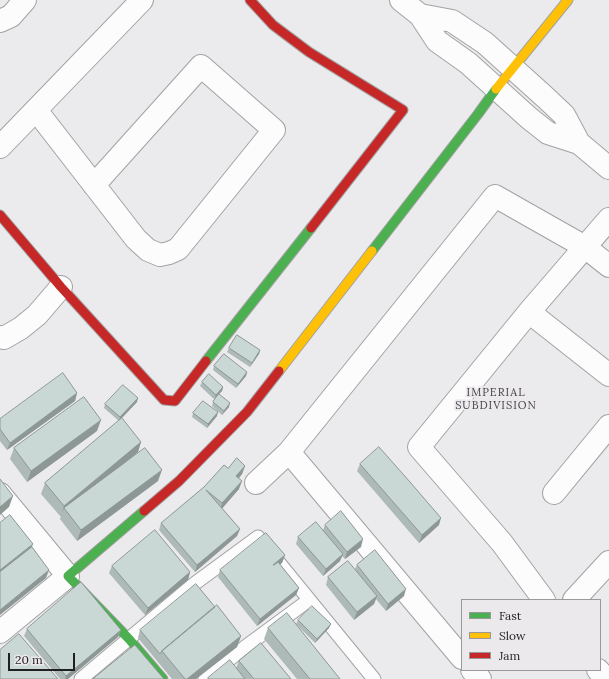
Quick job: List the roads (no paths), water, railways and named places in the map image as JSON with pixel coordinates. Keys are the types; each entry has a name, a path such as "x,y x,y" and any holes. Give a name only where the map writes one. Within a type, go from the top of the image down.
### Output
{"street":[{"path":"0,21 11,16 25,0"},
{"path":"0,147 142,0"},
{"path":"0,215 61,287 164,400 175,401 403,110 309,52 273,25 250,0"},
{"path":"401,0 420,15 437,41 468,63 529,118 548,133 579,143 609,168"},
{"path":"0,632 180,481 247,412 469,127 497,88 568,0"},
{"path":"420,15 452,21 485,43 564,115 579,143"},
{"path":"36,110 94,185 136,239 148,250 160,255 169,253 178,248 274,130 201,66 94,185"},
{"path":"256,483 288,452 495,196 585,247 609,266"},
{"path":"543,599 502,543 420,447 529,312 609,219"},
{"path":"0,337 4,338 21,328 37,315 61,287"},
{"path":"529,312 609,375"},
{"path":"554,493 609,426"},
{"path":"288,452 461,657"},
{"path":"3,505 68,576 129,639 162,679"},
{"path":"575,599 609,562"},
{"path":"473,671 480,679"},
{"path":"599,671 606,679"}],"lane":[{"path":"81,679 194,584 258,536 374,679"},
{"path":"194,584 203,595"},
{"path":"205,679 245,647 309,600"},
{"path":"236,635 254,658"}],"district":[{"name":"IMPERIAL SUBDIVISION","path":"496,399"}]}
